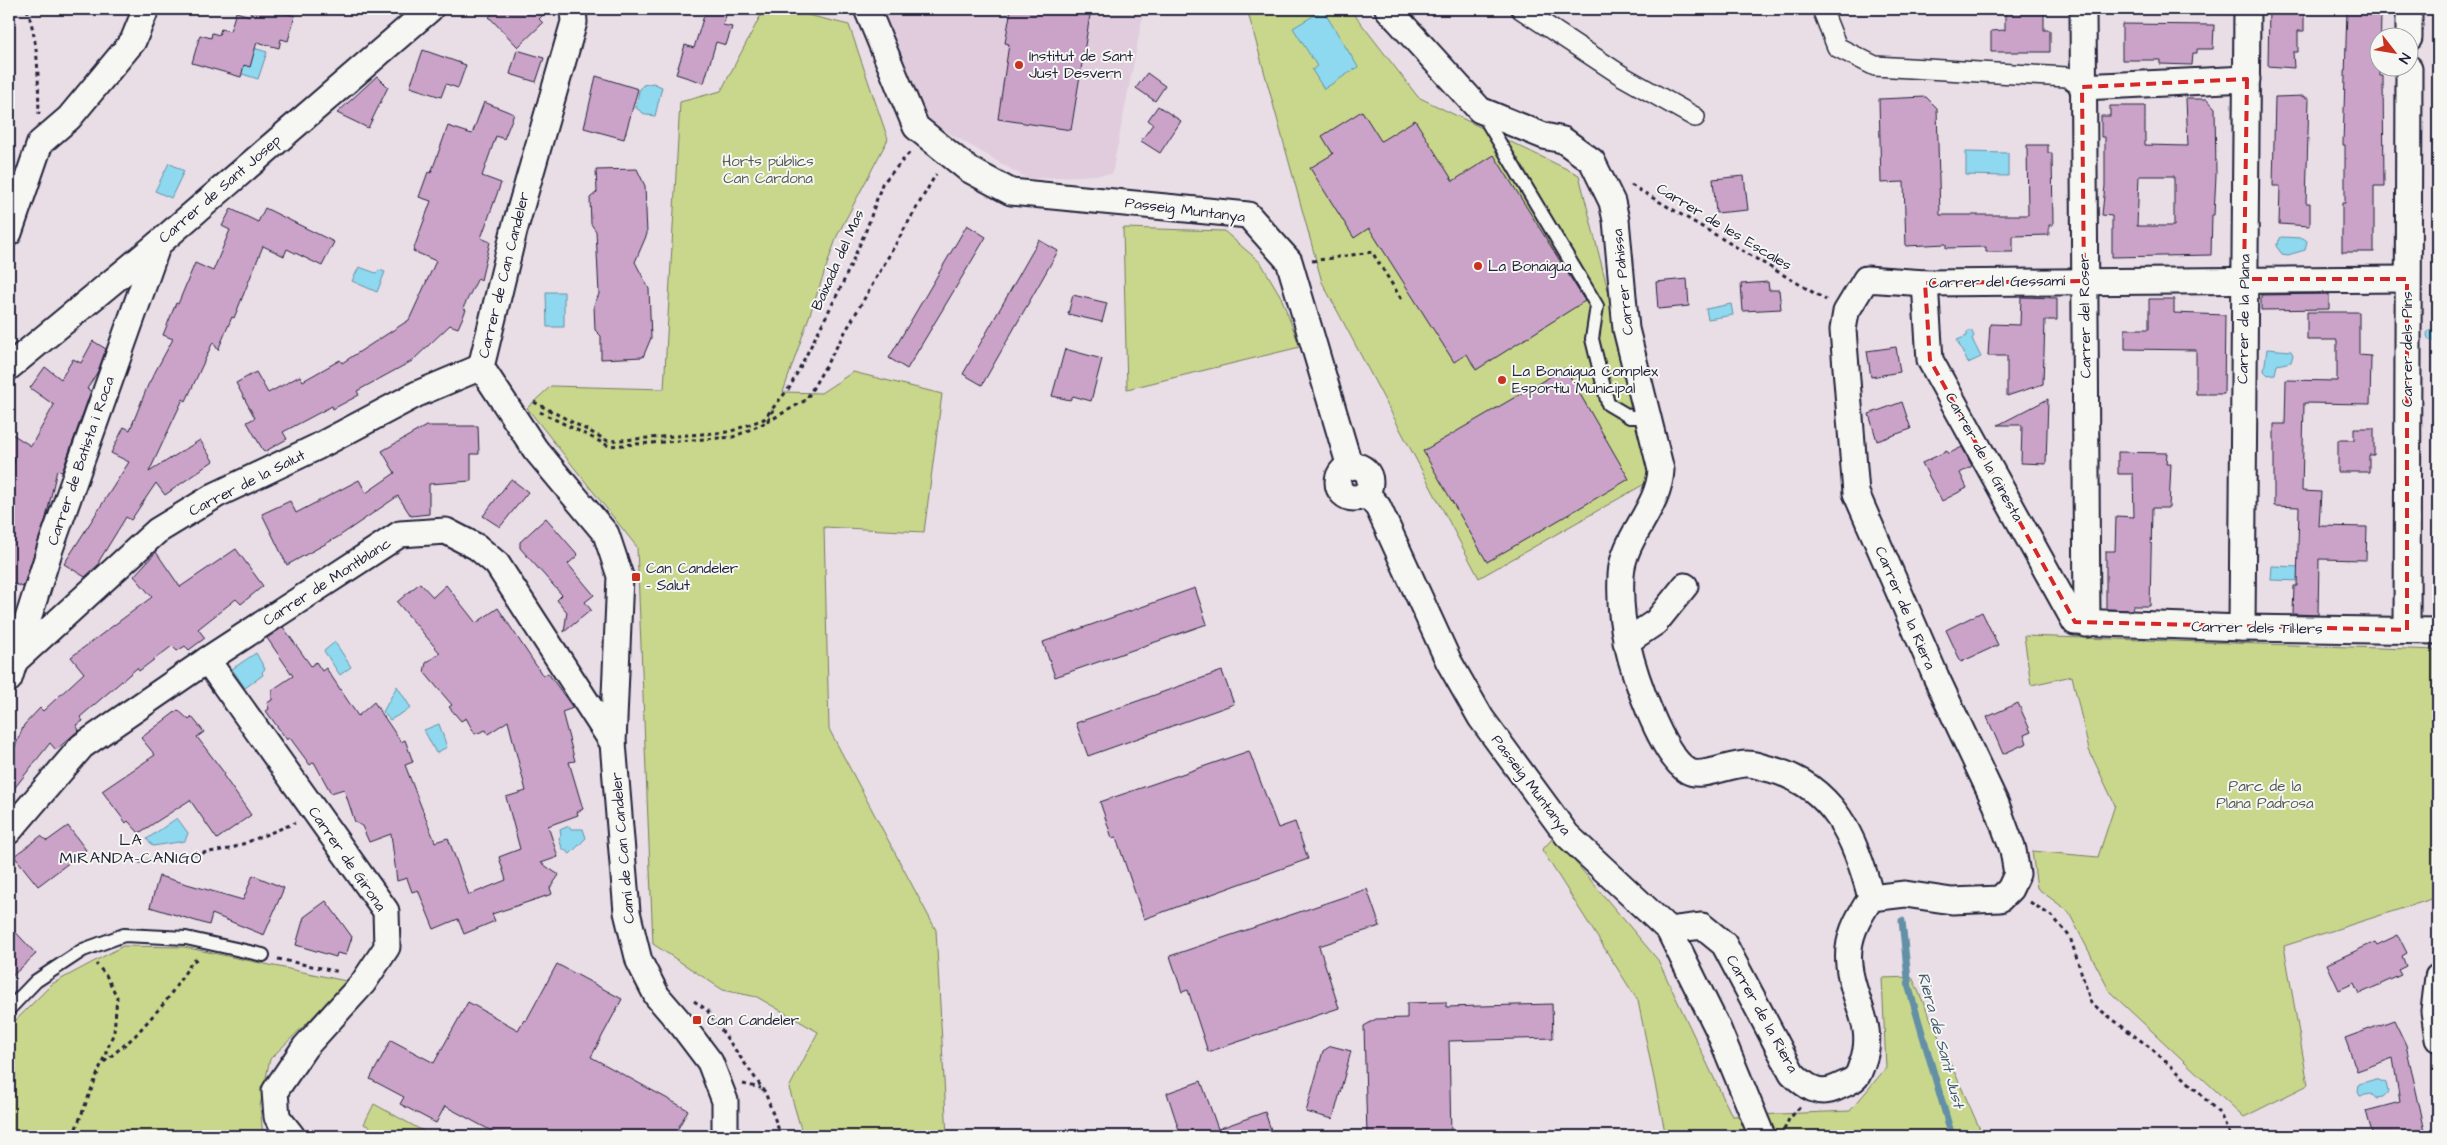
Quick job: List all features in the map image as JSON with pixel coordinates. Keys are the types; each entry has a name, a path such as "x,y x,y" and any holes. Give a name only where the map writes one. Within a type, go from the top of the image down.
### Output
{"street":[{"path":"9,233 40,143 69,118 133,41 146,9"},
{"name":"Carrer de Sant Josep","path":"9,367 158,244 430,9"},
{"name":"Carrer de Can Candeler","path":"572,9 574,22 514,231 481,367 535,449 606,534 620,576 614,743"},
{"name":"Passeig Muntanya","path":"867,9 916,127 968,169 1011,192 1248,215 1289,261 1350,467 1341,472 1338,482 1340,489 1350,498 1361,497 1366,493 1378,507 1449,662 1481,718 1567,835 1669,930 1718,1029 1762,1136"},
{"name":"Carrer Pahissa","path":"1388,9 1480,110 1544,136 1563,140 1592,161 1612,202 1616,220 1626,329 1661,470 1661,484 1646,517 1628,547 1621,573 1626,642 1660,735 1677,760 1688,771 1698,774 1748,764 1783,773 1816,790 1837,815 1860,856 1871,898"},
{"path":"1521,9 1624,77 1696,117"},
{"path":"1822,9 1837,47 1875,66 2067,77 2082,87 2247,80"},
{"name":"Carrer del Roser","path":"2081,623 2088,544 2082,87 2083,9"},
{"name":"Carrer de la Plana","path":"2242,628 2247,9"},
{"path":"2409,9 2409,28"},
{"name":"Carrer dels Pins","path":"2407,630 2409,78"},
{"name":"Carrer de Batista i Roca","path":"13,669 50,549 158,244"},
{"name":"Carrer del Gessamí","path":"1846,312 1866,279 1925,283 2407,279"},
{"name":"Carrer de la Ginesta","path":"1925,283 1930,360 2081,623"},
{"name":"Carrer de la Riera","path":"1846,312 1843,330 1856,493 1936,677 1996,804 2013,850 2017,874 2010,889"},
{"name":"Carrer de la Salut","path":"13,669 157,531 216,495 317,447 417,394 481,367"},
{"name":"Carrer de Montblanc","path":"9,831 82,746 207,660 400,534 446,531 477,547 497,564 614,743"},
{"path":"1626,642 1656,622 1685,586"},
{"name":"Carrer dels Til·lers","path":"2081,623 2242,628 2438,630"},
{"name":"Carrer de Girona","path":"207,660 386,911 387,948 367,978 305,1047 275,1091 276,1117 292,1136"},
{"name":"Camí de Can Candeler","path":"614,743 627,912 634,947 657,996 710,1062 724,1101 725,1136"},
{"path":"1871,898 1905,894 1952,901 2000,899 2010,889"},
{"name":"Carrer de la Riera","path":"1669,930 1702,926 1724,944 1792,1073 1806,1087 1823,1090 1835,1089 1857,1077 1868,1050 1863,1011 1849,966 1850,941 1857,919 1871,898"},
{"path":"2438,976 2434,1011 2438,1039"}],"lane":[{"path":"1480,110 1597,306 1592,339 1608,404 1630,417 1648,417"},
{"path":"9,1009 36,981 83,950 124,935 186,938 263,955"}],"path":[{"path":"26,9 34,28 39,60 40,143"},
{"name":"Baixada del Mas","path":"528,399 608,442 729,432 764,419 790,387 842,285 867,228 882,184 925,135"},
{"path":"533,407 609,446 733,437 767,422 806,400 934,176"},
{"name":"Carrer de les Escales","path":"1626,181 1846,312"},
{"path":"1309,261 1372,252 1402,300"},
{"name":"Baixada del Mas","path":"767,422 780,400"},
{"path":"139,862 230,848 316,815"},
{"path":"2010,889 2053,917 2070,937 2091,1003 2152,1049 2184,1078 2220,1114 2231,1136"},
{"path":"102,1063 134,1037 166,1001 192,962 217,944"},
{"path":"73,1136 114,1032 117,996 106,975 83,950"},
{"path":"263,955 367,978"},
{"path":"1783,1136 1789,1119 1800,1108 1806,1087"}],"highlighted area":[{"path":"2247,79 2244,279 2407,279 2407,630 2075,622 1930,360 1925,283 2084,281 2082,87"}],"shaded area":[{"name":"Institut de Sant Just Desvern","path":"882,9 1144,9 1112,174 1028,179 929,121"}],"green space":[{"name":"Horts públics Can Cardona","path":"764,9 783,9 849,25 888,139 837,236 783,392 821,393 853,372 942,394 924,532 824,527 829,729 936,930 947,1136 803,1136 789,1088 818,1032 757,997 723,990 653,944 637,547 527,408 551,386 664,389 680,102 721,91"},
{"name":"La Bonaigua Complex Esportiu Municipal","path":"1247,9 1350,9 1418,97 1579,175 1655,478 1479,578 1322,282"},
{"path":"1123,228 1224,231 1261,263 1281,297 1300,347 1127,389"},
{"name":"Parc de la Plana Padrosa","path":"2024,636 2438,650 2438,897 2284,946 2308,1085 2244,1117 2110,992 2068,911 2037,888 2032,851 2098,857 2115,805 2089,750 2072,676 2031,685"},
{"path":"1554,837 1658,960 1732,1116 1850,1111 1886,1068 1882,978 1912,977 1983,1136 1671,1136 1665,1132 1638,1001 1542,850"},
{"path":"123,946 184,947 346,981 270,1059 260,1106 263,1136 9,1136 9,1027 52,984"},
{"path":"374,1104 432,1136 386,1136 364,1124"}],"water":[{"path":"1323,10 1358,67 1324,89 1312,70 1317,66 1293,28"},
{"path":"247,46 267,52 258,79 239,73"},
{"path":"653,83 662,87 655,116 646,115 636,108 639,91 643,85"},
{"path":"1966,152 2008,153 2008,176 1966,175"},
{"path":"169,163 184,171 171,198 155,191"},
{"path":"2281,237 2303,238 2307,241 2305,250 2288,255 2282,254 2276,246"},
{"path":"359,267 376,273 379,270 385,272 377,292 352,281"},
{"path":"546,292 564,292 564,327 547,327"},
{"path":"1731,304 1733,315 1708,319 1706,309"},
{"path":"2435,329 2438,330 2438,340 2431,341 2428,340 2427,333 2428,330"},
{"path":"1971,330 1974,336 1972,339 1981,357 1968,363 1957,340 1967,336 1967,332"},
{"path":"2267,349 2291,351 2293,355 2291,362 2277,365 2275,374 2268,375 2264,371"},
{"path":"2272,566 2304,567 2303,581 2271,580"},
{"path":"335,642 351,667 340,675 324,651"},
{"path":"256,653 265,669 262,672 263,675 245,688 232,669"},
{"path":"397,686 411,708 390,720 383,712"},
{"path":"439,724 447,747 436,753 424,730"},
{"path":"177,818 188,833 185,841 153,846 147,839"},
{"path":"569,826 571,829 583,829 586,838 570,854 562,848 559,838 561,835 560,830"},
{"path":"2376,1079 2386,1083 2388,1092 2383,1097 2376,1098 2371,1094 2360,1096 2358,1092 2359,1084"}],"building":[{"path":"251,9 270,9 295,16 288,41 281,39 279,48 257,42 250,67 244,65 241,77 192,63 200,35 211,38 212,33 219,35 221,29 230,31 236,12 250,16"},
{"path":"498,9 549,9 539,19 543,23 518,47 489,17"},
{"path":"706,9 728,9 723,25 732,27 726,45 716,42 704,83 676,74 685,45 694,48"},
{"path":"1011,9 1091,9 1071,130 998,119 1009,44 1005,43"},
{"path":"2005,9 2044,9 2044,30 2050,30 2050,52 1991,52 1991,31 2005,30"},
{"path":"2269,9 2304,9 2304,31 2298,31 2298,52 2293,52 2294,68 2268,66"},
{"path":"2347,9 2381,9 2381,28 2370,28 2370,78 2383,78 2384,186 2374,186 2374,252 2342,252 2342,203 2345,203 2345,145 2343,145"},
{"path":"2122,24 2214,25 2213,49 2197,49 2197,53 2193,53 2192,65 2160,64 2160,60 2122,60"},
{"path":"423,50 466,65 458,88 446,84 441,97 410,87"},
{"path":"517,50 544,58 536,82 510,74"},
{"path":"1147,73 1165,86 1155,101 1136,88"},
{"path":"377,76 388,87 368,128 337,113"},
{"path":"596,76 638,89 624,139 584,128"},
{"path":"2305,96 2305,98 2309,98 2306,203 2310,203 2310,226 2279,224 2280,186 2273,186 2275,97"},
{"path":"1926,97 1937,108 1940,215 2028,215 2027,145 2048,145 2048,153 2052,153 2053,225 2049,225 2049,235 2013,236 2013,252 1986,252 1986,247 1946,248 1946,244 1906,246 1904,182 1881,183 1879,99"},
{"path":"2186,99 2207,99 2215,108 2216,175 2211,255 2112,257 2112,216 2102,215 2105,186 2105,137 2101,137 2101,116 2110,116 2110,106 2145,106 2145,145 2188,146","holes":["2139,176 2174,176 2174,226 2137,226"]},
{"path":"484,102 514,114 504,139 496,136 482,176 501,183 481,238 490,242 481,280 478,278 463,308 466,310 458,328 450,325 412,361 357,391 359,395 333,409 332,406 283,432 287,439 264,452 247,422 255,418 236,383 256,372 268,393 300,376 303,381 340,360 342,363 409,320 436,261 413,251 431,201 419,197 428,172 431,173 448,126 472,134"},
{"path":"1158,106 1181,121 1160,153 1141,141 1153,124 1148,120"},
{"name":"La Bonaigua","path":"1362,111 1381,141 1415,120 1453,181 1494,155 1585,301 1476,370 1467,354 1454,362 1369,228 1354,238 1310,168 1333,154 1322,136"},
{"path":"637,169 645,186 647,234 635,262 649,289 651,338 643,357 601,359 601,336 595,330 594,305 599,294 596,231 591,224 590,198 597,192 596,170"},
{"path":"1744,176 1748,210 1716,213 1713,179"},
{"path":"265,208 334,242 322,266 287,249 284,256 263,246 234,318 232,317 218,350 213,342 186,401 183,399 149,472 200,440 213,461 165,495 156,483 131,520 126,517 99,564 85,577 64,564 129,462 111,453 124,427 130,430 148,385 173,339 163,335 195,263 213,271 230,230 222,226 231,209 258,222"},
{"path":"967,225 986,237 907,369 889,358"},
{"path":"1039,240 1058,251 982,385 963,374"},
{"path":"1687,279 1689,306 1658,309 1656,282"},
{"path":"1768,282 1769,290 1779,290 1781,309 1743,311 1741,284"},
{"path":"2329,294 2329,309 2261,310 2261,295"},
{"path":"1073,295 1107,303 1102,322 1068,314"},
{"path":"2021,297 2057,298 2057,320 2045,320 2043,384 2007,396 2007,356 1988,356 1990,324 2020,325"},
{"path":"2149,299 2174,299 2174,313 2225,315 2224,394 2196,394 2196,350 2125,349 2125,329 2149,329"},
{"path":"2307,312 2359,312 2359,355 2371,356 2370,404 2304,403 2302,491 2321,492 2319,526 2367,527 2366,560 2319,559 2318,615 2293,614 2294,586 2297,586 2299,507 2274,506 2274,424 2285,424 2286,380 2337,381 2337,340 2307,340"},
{"path":"93,341 106,349 98,371 87,389 91,391 62,472 57,470 46,518 23,587 9,582 9,479 15,459 9,455 9,432 31,446 54,405 30,388 45,367 61,379 73,359 81,363"},
{"path":"1896,347 1900,372 1871,377 1867,351"},
{"path":"1065,349 1102,359 1091,401 1073,396 1070,400 1052,396"},
{"path":"1565,368 1629,479 1487,562 1423,451"},
{"path":"2048,399 2046,464 2021,463 2022,425 1998,425"},
{"path":"1902,402 1911,429 1877,441 1869,414"},
{"path":"426,426 478,426 479,454 471,454 471,481 429,484 429,514 411,516 398,496 338,537 287,565 262,514 290,501 296,513 359,480 366,493 395,473 382,451"},
{"path":"2354,428 2374,428 2374,455 2369,455 2369,472 2338,472 2338,440 2354,440"},
{"path":"1962,447 1972,466 1960,473 1967,488 1942,501 1922,463 1947,451 1948,454"},
{"path":"2118,452 2167,453 2166,464 2171,464 2169,508 2152,508 2150,606 2133,606 2132,610 2106,609 2106,551 2115,551 2116,516 2134,517 2133,474 2118,474"},
{"path":"511,479 528,492 500,527 483,516"},
{"path":"546,518 578,555 568,564 594,595 585,602 591,610 564,632 567,612 557,600 562,595 520,548 520,542"},
{"path":"236,549 263,586 241,604 236,599 198,629 205,638 189,650 185,646 177,651 172,646 139,671 137,668 80,717 83,721 76,725 79,730 56,750 50,743 9,795 9,761 24,725 40,708 43,711 84,673 71,657 152,597 134,576 156,552 180,587"},
{"path":"420,583 433,597 446,585 476,623 498,608 543,676 548,673 573,708 562,712 575,761 569,762 583,809 577,812 578,815 548,826 558,857 541,863 559,875 550,888 552,894 492,914 495,921 464,934 458,919 434,929 418,890 412,892 407,878 397,881 391,834 369,842 362,826 355,822 344,789 331,793 314,762 310,765 290,738 287,740 266,711 269,709 267,703 272,700 272,690 293,676 267,638 283,627 311,666 316,662 322,671 326,668 358,716 374,702 401,742 405,740 413,762 405,765 435,842 448,838 469,895 506,880 499,857 520,849 506,797 526,791 508,721 488,734 486,730 475,734 466,718 461,721 449,707 452,705 424,672 426,663 440,653 397,602"},
{"path":"1195,588 1207,624 1055,677 1043,642"},
{"path":"1982,612 1998,645 1961,662 1946,630"},
{"path":"1222,671 1234,704 1088,756 1076,723"},
{"path":"2018,703 2031,732 2024,735 2027,743 2003,754 1987,717"},
{"path":"178,710 189,720 192,717 204,732 197,737 225,774 223,775 251,815 217,839 190,800 139,833 128,821 126,823 102,791 155,755 141,738"},
{"path":"1249,751 1278,828 1295,822 1308,859 1144,919 1116,837 1112,838 1100,802"},
{"path":"68,826 86,850 38,886 14,856 41,836 47,841"},
{"path":"253,875 284,888 264,935 212,914 209,925 150,907 159,876 243,900"},
{"path":"1367,889 1380,926 1319,946 1339,1008 1208,1052 1188,990 1182,992 1170,956"},
{"path":"326,901 352,937 346,955 337,953 336,957 296,945 304,917"},
{"path":"9,925 36,954 9,979"},
{"path":"2398,935 2407,953 2402,956 2406,966 2398,970 2401,975 2359,994 2354,983 2339,990 2327,964 2375,942 2377,945"},
{"path":"557,964 622,999 591,1057 688,1110 674,1136 501,1136 445,1106 436,1123 400,1104 404,1097 370,1079 391,1040 434,1063 468,1002 518,1030 524,1020 526,1021"},
{"path":"1446,1002 1446,1007 1552,1004 1553,1038 1449,1041 1451,1136 1367,1136 1364,1026 1376,1019 1407,1018 1407,1003"},
{"path":"2394,1020 2406,1045 2426,1136 2373,1136 2366,1111 2400,1102 2393,1058 2357,1071 2345,1038"},
{"path":"1331,1046 1351,1051 1333,1119 1306,1112 1323,1051"},
{"path":"1201,1081 1218,1129 1265,1112 1273,1136 1181,1136 1167,1093"}],"waterway":[{"name":"Riera de Sant Just","path":"1902,921 1909,988 1952,1136"}],"place":[{"name":"Institut de Sant Just Desvern","path":"1019,65"},
{"name":"La Bonaigua","path":"1478,266"},
{"name":"La Bonaigua Complex Esportiu Municipal","path":"1502,380"},
{"name":"Can Candeler - Salut","path":"636,577"},
{"name":"Can Candeler","path":"697,1020"}],"district":[{"name":"LA MIRANDA-CANIGÓ","path":"131,849"}]}
